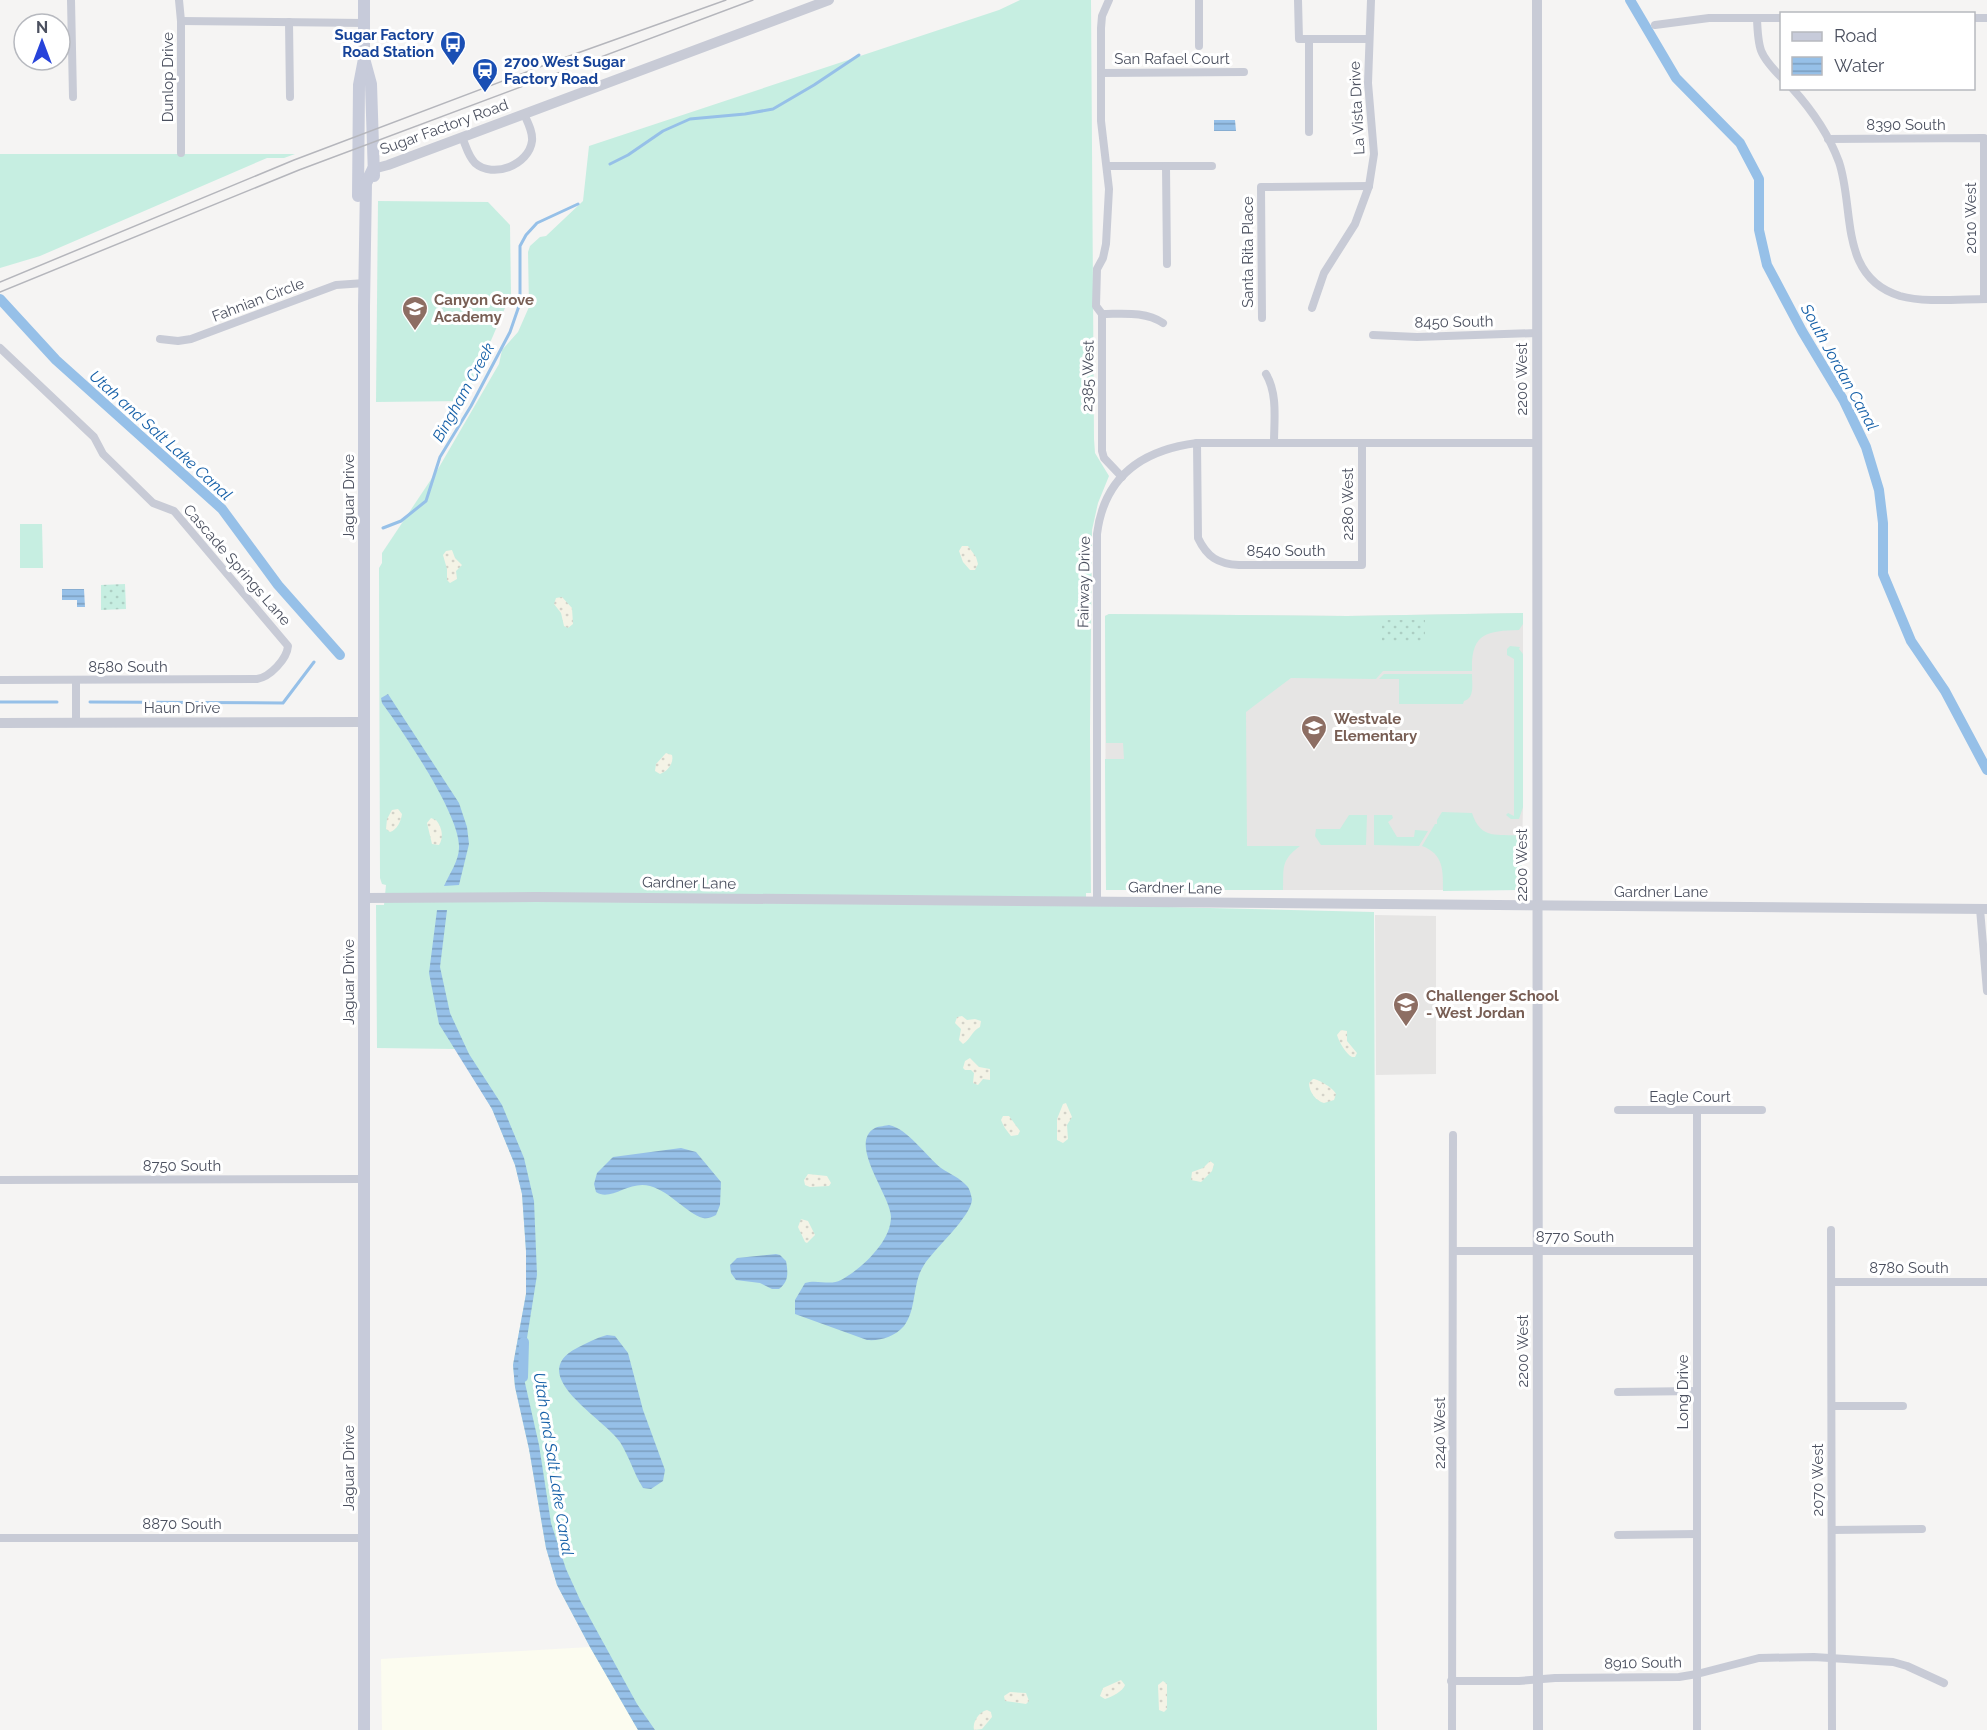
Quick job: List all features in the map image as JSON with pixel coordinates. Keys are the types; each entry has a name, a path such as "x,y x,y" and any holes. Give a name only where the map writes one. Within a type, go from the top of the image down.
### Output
{"main road":[{"name":"Jaguar Drive","path":"364,0 364,59 359,85 358,220 366,235"},
{"name":"Jaguar Drive","path":"364,59 371,84 374,169 366,183 365,283 364,1730"}],"street":[{"path":"71,0 73,97"},
{"name":"Dunlop Drive","path":"179,0 181,153"},
{"name":"Sugar Factory Road","path":"374,169 829,0"},
{"path":"1109,0 1102,16 1101,73 1102,136 1107,166 1212,166"},
{"path":"1199,0 1199,46"},
{"path":"1298,0 1299,39 1368,39"},
{"name":"La Vista Drive","path":"1312,308 1324,273 1354,224 1370,186 1374,154 1368,83 1371,0"},
{"name":"2200 West","path":"1537,0 1538,1730"},
{"path":"1655,25 1709,18 1780,18"},
{"path":"1757,18 1758,45 1762,56 1780,76"},
{"path":"181,21 364,23"},
{"path":"289,22 290,97"},
{"path":"1309,132 1310,39"},
{"name":"San Rafael Court","path":"1101,73 1244,72"},
{"path":"1794,90 1828,139 1842,173 1854,248 1865,273 1874,283 1900,296 1916,299 1986,299"},
{"path":"462,137 471,158 480,167 489,170 510,166 523,159 530,148 532,132 524,114"},
{"name":"8390 South","path":"1828,139 1984,138"},
{"name":"2010 West","path":"1984,138 1986,299"},
{"name":"2385 West","path":"1107,166 1108,224 1103,258 1097,269 1096,306 1102,314 1102,451 1104,458 1122,477"},
{"path":"1166,166 1167,264"},
{"name":"Santa Rita Place","path":"1262,318 1261,187 1370,186"},
{"name":"Fahnian Circle","path":"160,339 178,341 191,339 336,285 365,283"},
{"path":"1102,314 1142,314 1154,317 1163,323"},
{"name":"8450 South","path":"1373,335 1417,337 1537,333"},
{"name":"Cascade Springs Lane","path":"0,348 94,437 103,454 153,503 174,511 288,646 288,653 268,675 257,680"},
{"path":"1266,374 1273,394 1274,443"},
{"name":"Fairway Drive","path":"1097,902 1097,534 1104,506 1111,491 1122,477 1135,464 1153,453 1174,446 1197,443 1537,443"},
{"name":"8540 South","path":"1197,443 1198,538 1211,558 1239,565 1362,565"},
{"name":"2280 West","path":"1362,443 1362,565"},
{"name":"8580 South","path":"0,680 257,680"},
{"path":"76,680 76,723"},
{"name":"Haun Drive","path":"0,723 364,722"},
{"name":"Gardner Lane","path":"364,898 536,897 1984,909"},
{"path":"1984,909 1987,991"},
{"name":"Eagle Court","path":"1618,1110 1762,1110"},
{"name":"Long Drive","path":"1697,1110 1697,1730"},
{"name":"2240 West","path":"1452,1730 1453,1135"},
{"name":"8750 South","path":"0,1180 364,1179"},
{"name":"2070 West","path":"1832,1230 1832,1730"},
{"name":"8770 South","path":"1453,1251 1697,1251"},
{"name":"8780 South","path":"1832,1282 1987,1282"},
{"path":"1618,1392 1697,1392"},
{"path":"1832,1406 1903,1406"},
{"path":"1832,1530 1922,1529"},
{"path":"1618,1535 1697,1534"},
{"name":"8870 South","path":"0,1538 364,1538"},
{"name":"8910 South","path":"1451,1681 1678,1677 1759,1658 1814,1657 1893,1662 1944,1683"}],"shaded area":[{"name":"Westvale Elementary","path":"1523,613 1521,890 1106,890 1105,616 1109,614 1347,616"},
{"name":"Challenger School - West Jordan","path":"1375,915 1436,916 1436,1074 1376,1075"},
{"path":"590,1647 646,1730 382,1730 381,1659"}],"green space":[{"path":"1020,0 1091,0 1094,439 1095,453 1109,476 1098,503 1092,530 1091,893 1086,893 1086,905 1374,912 1377,1730 638,1730 557,1585 546,1548 529,1449 515,1387 513,1365 526,1294 522,1194 515,1165 492,1109 456,1049 377,1048 376,905 384,905 386,885 382,884 380,878 379,568 382,563 382,553 438,469 499,364 502,350 518,332 529,307 528,252 530,246 540,237 546,236 583,201 589,146 999,10"},
{"path":"0,154 295,154 284,158 267,158 40,256 0,268"},
{"path":"378,201 488,202 510,225 511,294 465,401 376,402"},
{"path":"20,524 42,524 43,568 20,568"},
{"path":"125,584 126,609 101,610 101,585"},
{"path":"1523,613 1523,624 1519,630 1489,633 1478,642 1472,658 1472,671 1383,671 1376,679 1291,678 1246,712 1247,846 1300,846 1289,856 1284,865 1283,890 1106,890 1105,759 1124,759 1123,743 1106,743 1105,616 1109,614 1347,616"},
{"path":"1382,620 1425,620 1425,641 1382,641"},
{"path":"1510,646 1520,647 1523,654 1523,807 1519,819 1511,819 1506,815 1508,813 1514,816 1514,659 1507,655 1507,649"},
{"path":"1384,674 1472,674 1472,690 1470,697 1463,704 1399,704 1399,679 1379,679"},
{"path":"1442,812 1472,813 1480,828 1485,832 1520,836 1522,840 1521,890 1443,891 1441,864 1435,854 1422,846"},
{"path":"1349,815 1367,815 1366,845 1321,845 1315,836 1316,829 1340,829"},
{"path":"1374,815 1392,815 1393,818 1388,822 1397,837 1414,837 1415,830 1428,831 1419,846 1374,845"}],"sand":[{"path":"962,546 968,546 976,557 978,564 975,570 970,570 963,562 959,551"},
{"path":"452,550 455,558 462,565 456,571 457,579 450,583 447,580 443,555 446,551"},
{"path":"562,597 572,608 573,624 568,628 564,626 561,613 554,604 556,598"},
{"path":"666,753 672,755 672,761 668,769 660,774 655,771 656,764"},
{"path":"398,809 402,814 401,819 397,827 390,832 386,829 387,819 392,810"},
{"path":"431,818 436,820 441,829 439,845 432,844 427,823"},
{"path":"962,1016 967,1020 981,1021 980,1027 963,1044 959,1040 961,1029 955,1023 957,1017"},
{"path":"1341,1030 1347,1031 1347,1041 1357,1053 1355,1057 1345,1051 1341,1044 1337,1035"},
{"path":"970,1058 979,1067 990,1069 990,1080 983,1079 978,1085 973,1083 974,1073 963,1068 965,1061"},
{"path":"1313,1079 1322,1082 1336,1094 1334,1100 1324,1103 1316,1098 1309,1086"},
{"path":"1066,1103 1072,1117 1067,1125 1068,1139 1063,1143 1057,1140 1057,1119 1063,1104"},
{"path":"1003,1116 1009,1116 1020,1131 1018,1135 1011,1136 1001,1120"},
{"path":"1210,1161 1214,1164 1212,1171 1201,1182 1191,1180 1192,1172 1203,1168"},
{"path":"808,1174 827,1176 831,1183 829,1186 810,1187 805,1185 804,1180"},
{"path":"801,1219 808,1221 815,1235 807,1243 798,1227"},
{"path":"1121,1680 1125,1685 1120,1692 1105,1699 1100,1696 1103,1688"},
{"path":"1163,1681 1167,1684 1167,1709 1164,1712 1159,1710 1158,1685"},
{"path":"1010,1692 1026,1693 1029,1701 1026,1704 1005,1701 1004,1696"},
{"path":"987,1710 991,1712 992,1717 982,1729 974,1730 977,1718"}],"water":[{"path":"1214,120 1235,120 1236,131 1214,131"},
{"path":"62,589 84,589 85,607 77,607 77,600 62,600"},
{"path":"388,694 459,803 467,827 469,844 459,885 444,886 459,853 457,834 451,816 429,774 382,703 381,698"},
{"path":"437,910 447,910 440,967 450,1013 469,1054 502,1105 524,1158 534,1201 537,1275 523,1363 551,1523 566,1569 581,1602 637,1704 655,1730 638,1730 557,1585 546,1548 529,1449 515,1387 513,1365 526,1294 522,1194 515,1165 492,1109 439,1024 429,973"},
{"path":"889,1125 903,1132 941,1168 964,1183 972,1199 966,1214 920,1272 911,1312 904,1326 887,1338 867,1340 795,1314 795,1300 805,1283 837,1282 849,1275 866,1262 886,1236 891,1217 872,1170 866,1145 868,1135 875,1128"},
{"path":"681,1148 696,1152 721,1182 720,1205 716,1215 703,1218 650,1186 635,1186 608,1194 596,1192 594,1184 597,1173 613,1157"},
{"path":"776,1254 786,1261 787,1269 786,1280 779,1289 772,1289 760,1283 736,1280 731,1273 730,1265 737,1258"},
{"path":"607,1335 615,1336 628,1353 643,1410 665,1470 663,1481 651,1489 643,1488 620,1442 573,1396 563,1383 559,1371 563,1359 577,1348"}],"waterway":[{"name":"South Jordan Canal","path":"1630,0 1676,78 1740,143 1759,179 1759,230 1767,265 1802,331 1844,401 1866,447 1879,490 1883,523 1883,574 1911,641 1945,691 1987,770"},
{"name":"Bingham Creek","path":"610,164 628,155 663,131 690,119 773,109 859,55"},
{"name":"Bingham Creek","path":"383,528 401,521 426,501 440,457 471,406 510,332 520,303 520,246 526,235 537,223 578,204"},
{"name":"Utah and Salt Lake Canal","path":"0,299 56,360 222,509 278,585 340,655"},
{"name":"Bingham Creek","path":"90,702 283,703 314,662"},
{"name":"Bingham Creek","path":"0,702 57,702"},
{"name":"Utah and Salt Lake Canal","path":"523,1377 524,1342"}],"tram line":[{"path":"0,282 294,160 558,60 726,0"},
{"path":"0,292 299,170 753,0"}],"place":[{"name":"Sugar Factory Road Station","path":"453,67"},
{"name":"2700 West Sugar Factory Road","path":"485,94"},
{"name":"Canyon Grove Academy","path":"415,332"},
{"name":"Westvale Elementary","path":"1314,751"},
{"name":"Challenger School - West Jordan","path":"1406,1028"}]}
